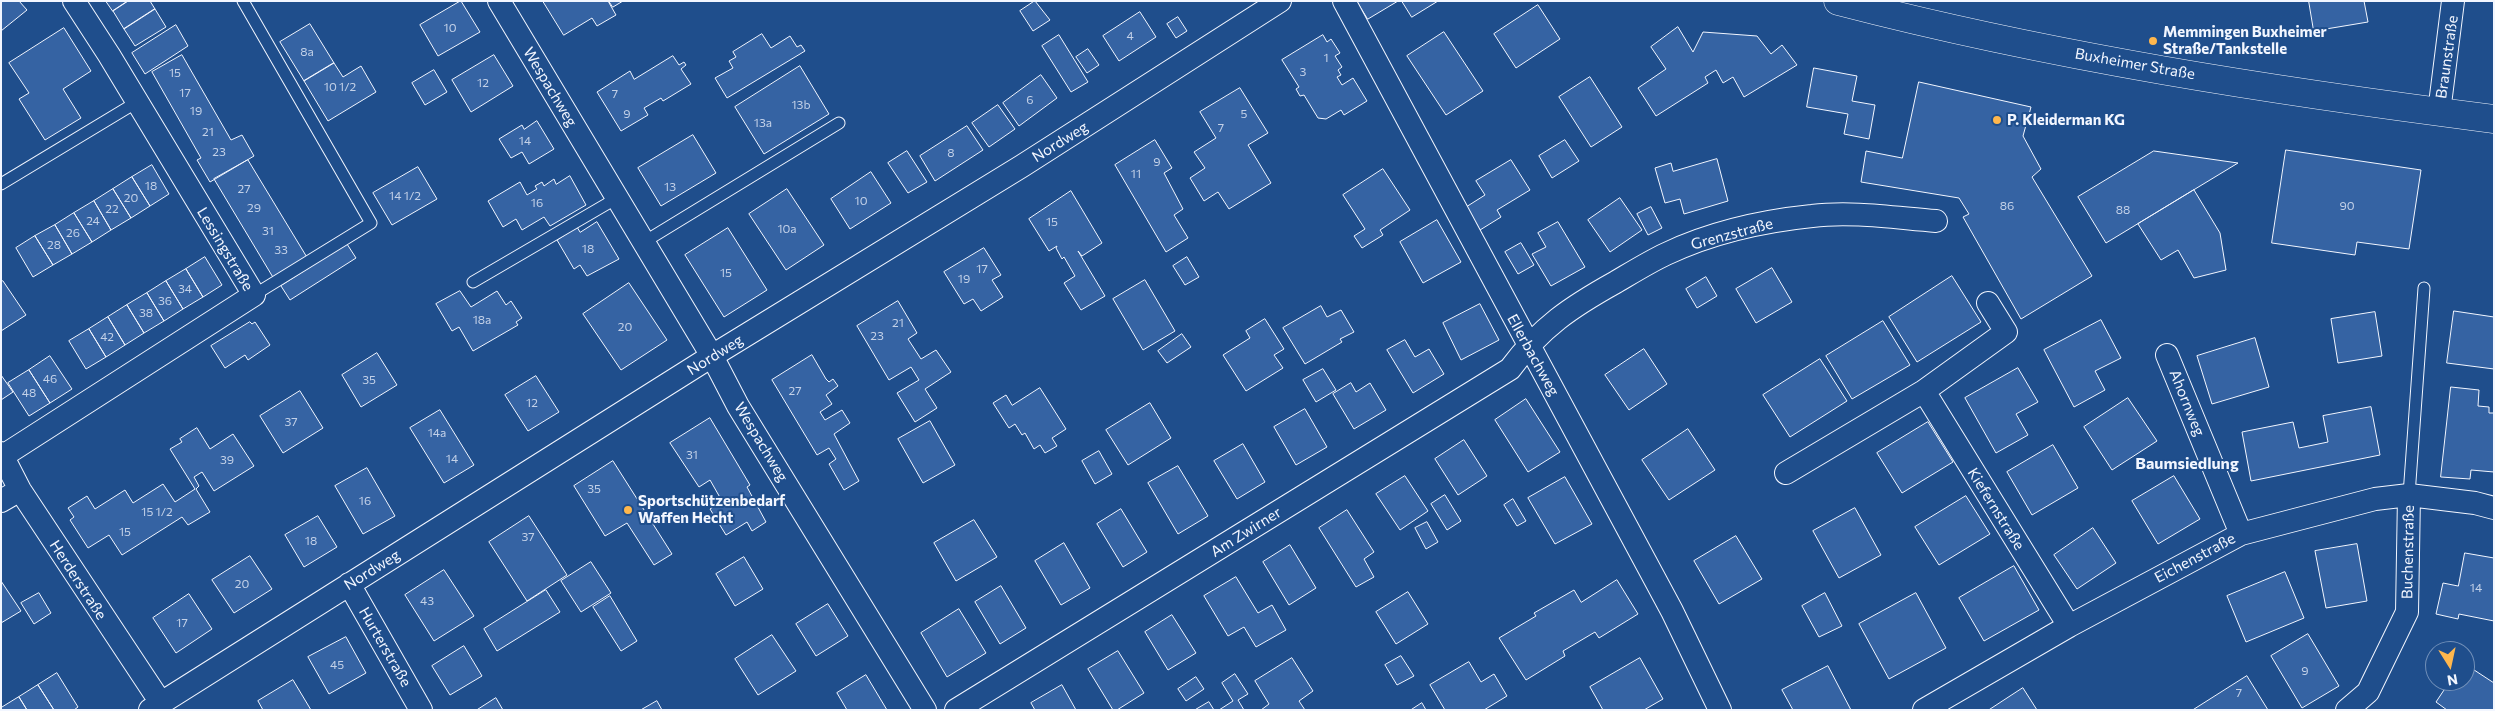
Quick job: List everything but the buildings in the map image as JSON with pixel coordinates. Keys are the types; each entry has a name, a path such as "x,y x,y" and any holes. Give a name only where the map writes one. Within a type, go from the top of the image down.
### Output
{"main road":[{"name":"Buxheimer Straße","path":"1838,1 1937,27 2180,73 2494,119"}],"street":[{"name":"Lessingstraße","path":"2,454 254,295 110,55 74,1"},
{"name":"Wespachweg","path":"499,1 712,356 738,406 925,710"},
{"name":"Nordweg","path":"156,707 712,356 1031,160 1280,1"},
{"name":"Ellerbachweg","path":"1344,1 1527,345 1672,611 1720,710"},
{"name":"Braunstraße","path":"2439,112 2454,1"},
{"name":"Grenzstraße","path":"1527,345 1542,330 1583,300 1666,254 1704,239 1746,228 1813,216 1873,216 1936,221"},
{"path":"1786,473 1924,391 2006,332 1988,303"},
{"name":"Am Zwirner","path":"956,710 1510,369 1527,345"},
{"name":"Ahornweg","path":"2167,355 2241,534"},
{"name":"Kiefernstraße","path":"1924,391 2069,626"},
{"name":"Herderstraße","path":"2,454 10,496 156,707"},
{"name":"Eichenstraße","path":"1924,710 2069,626 2241,534 2375,500 2409,495 2476,503 2494,508"},
{"name":"Buchenstraße","path":"2347,710 2368,692 2407,612 2409,495"},
{"name":"Hurterstraße","path":"349,584 421,710"}],"lane":[{"path":"244,1 371,223 254,295"},
{"path":"1,184 137,102"},
{"path":"644,242 839,123"},
{"path":"473,282 617,198"},
{"path":"2409,495 2424,288"}],"place":[{"name":"Memmingen Buxheimer Straße/Tankstelle","path":"2153,41"},
{"name":"P. Kleiderman KG","path":"1997,120"},
{"name":"Sportschützenbedarf Waffen Hecht","path":"628,510"}],"district":[{"name":"Baumsiedlung","path":"2187,464"}]}
